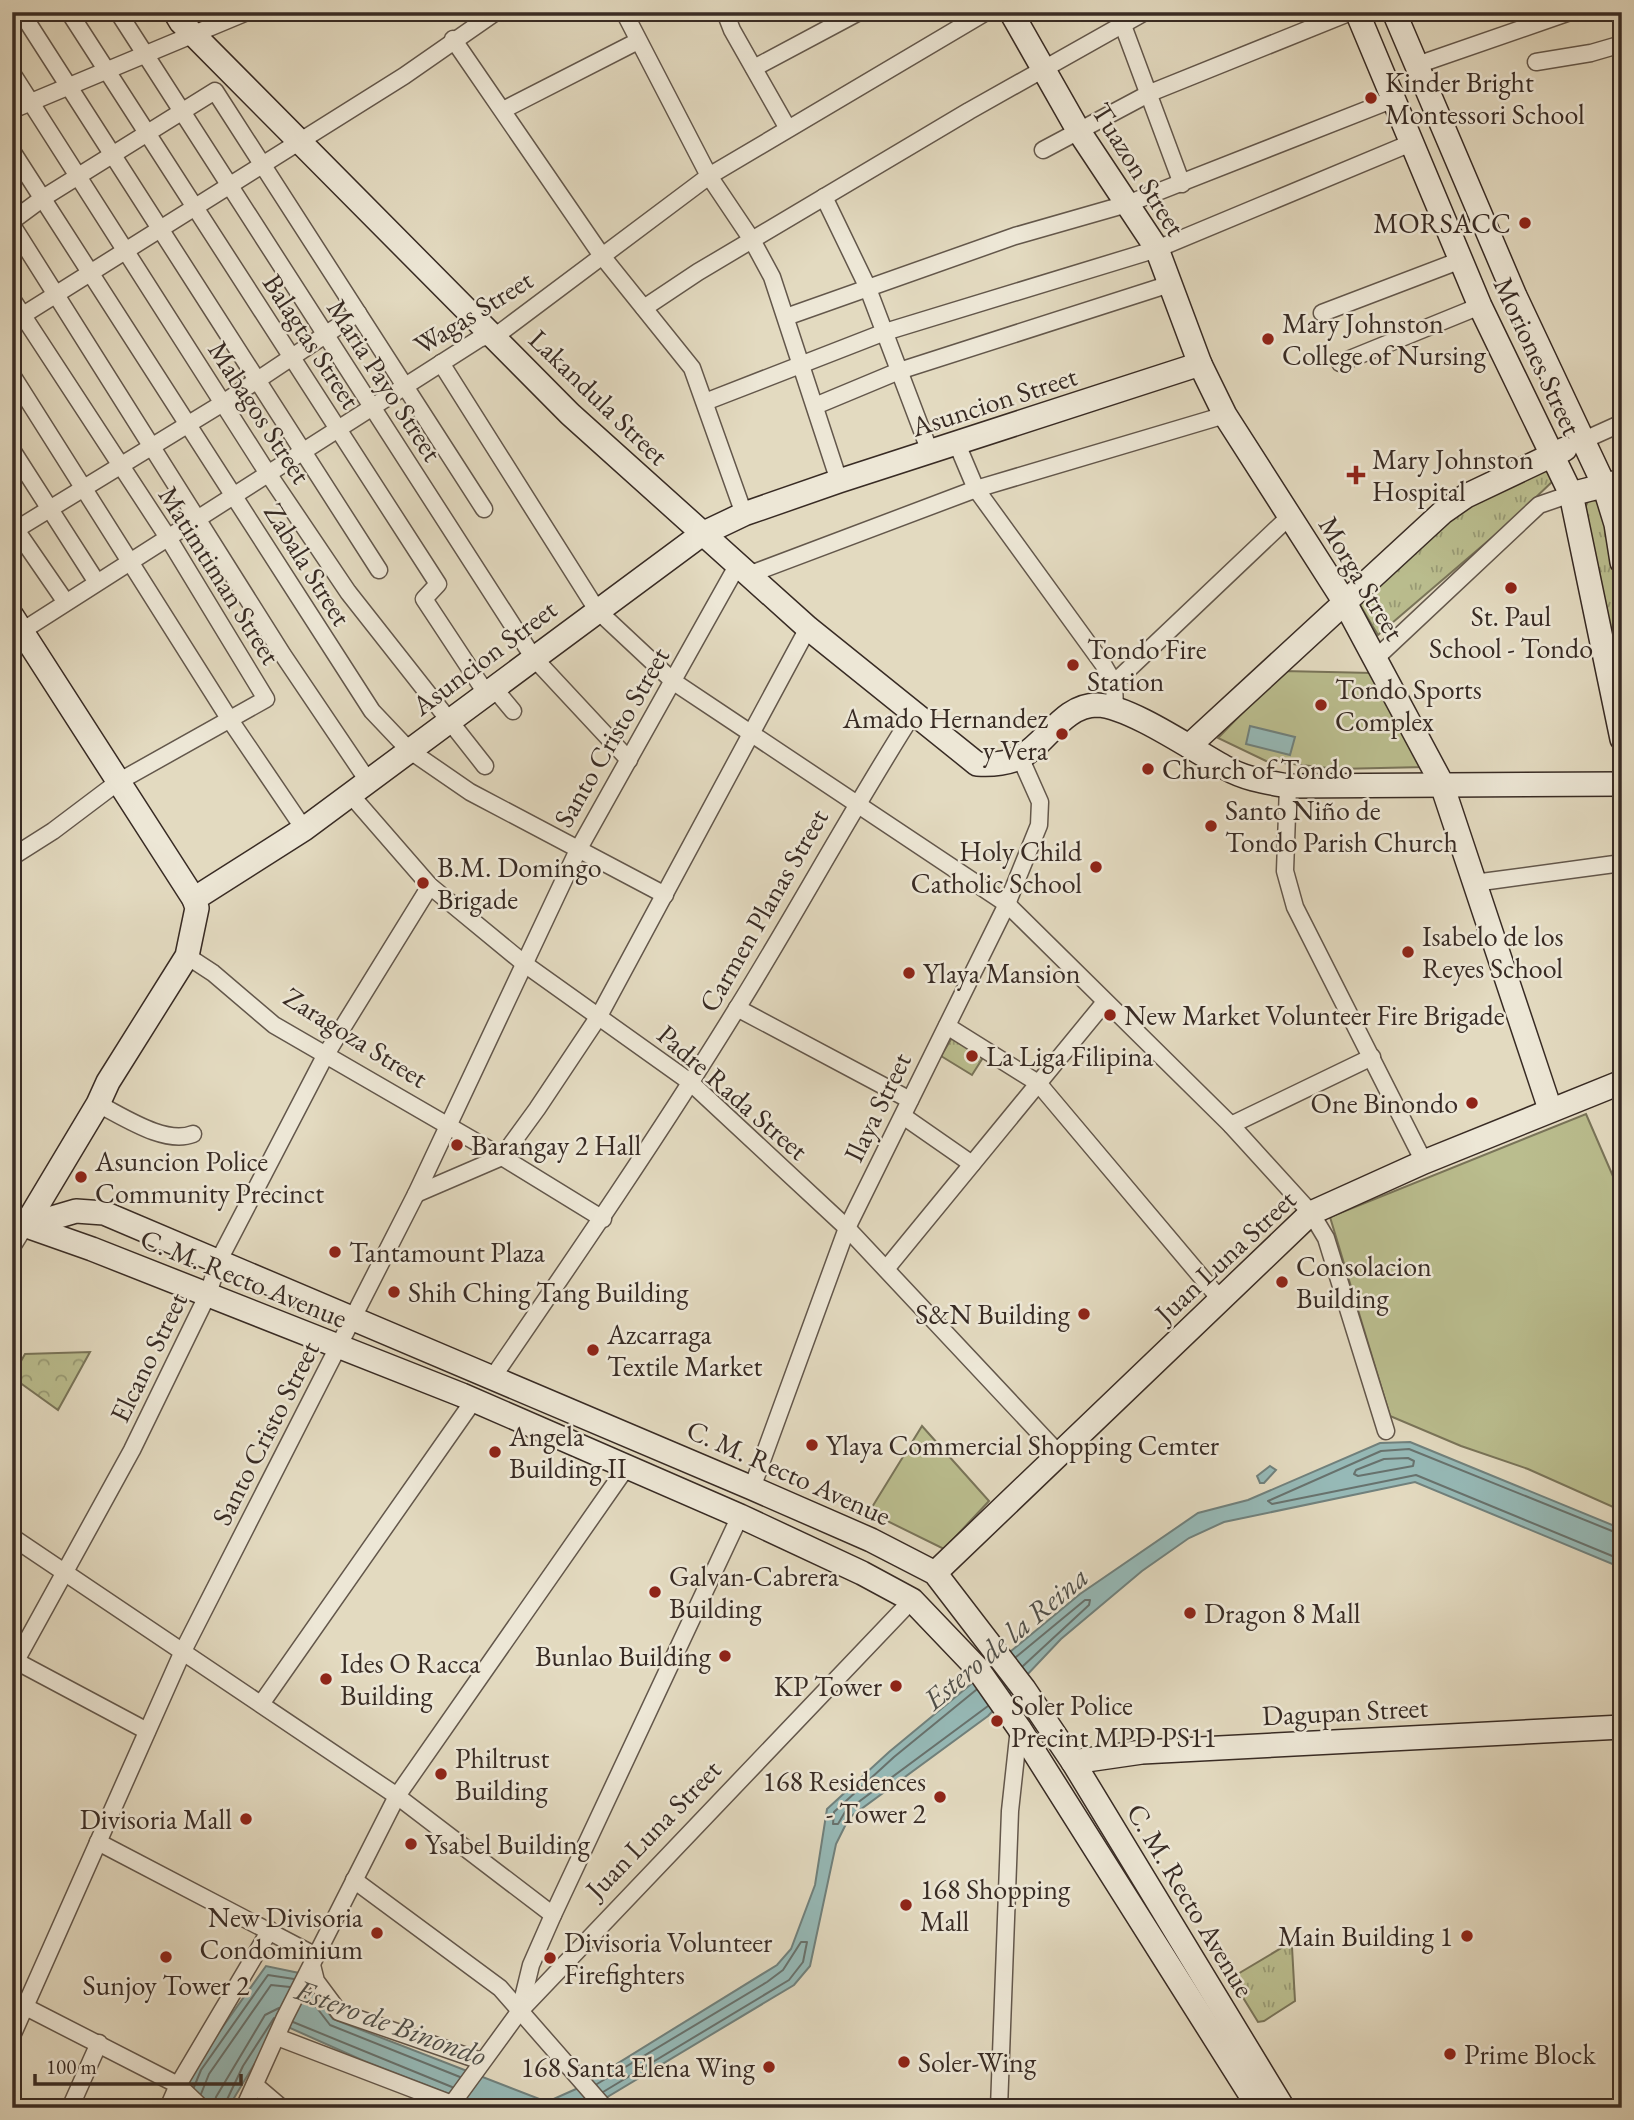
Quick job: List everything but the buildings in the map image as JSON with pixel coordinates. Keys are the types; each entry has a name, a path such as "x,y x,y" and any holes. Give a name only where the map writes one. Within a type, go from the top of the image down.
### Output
{"street":[{"path":"21,12 379,570"},
{"name":"Balagtas Street","path":"69,12 439,583 424,599 489,690 513,711"},
{"name":"Maria Payo Street","path":"118,12 533,657 629,760"},
{"name":"Lakandula Street","path":"175,12 194,35 570,414 743,571 808,628 977,764 996,765 1020,757"},
{"path":"12,110 247,12"},
{"path":"18,319 262,162 404,76 453,39 496,12"},
{"path":"624,12 709,176 752,240 772,276 839,481"},
{"path":"725,12 788,127"},
{"path":"754,68 859,12"},
{"name":"Wagas Street","path":"17,623 65,601 479,339 501,332 709,176 986,12"},
{"name":"Tuazon Street","path":"1011,12 1078,130 1157,249 1200,364"},
{"path":"644,308 824,197 1044,71 1121,18 1145,12"},
{"path":"1043,150 1150,93 1351,12"},
{"name":"Moriones Street","path":"1357,12 1480,306 1571,494 1622,739"},
{"name":"Moriones Street","path":"1394,12 1515,296 1582,441 1613,483 1622,561"},
{"path":"1417,65 1570,12"},
{"path":"1121,18 1182,184"},
{"path":"453,39 602,256 692,368 744,514"},
{"path":"503,110 638,41"},
{"path":"1536,62 1591,53 1622,44"},
{"name":"Mabagos Street","path":"12,73 268,473 348,592 485,766"},
{"path":"12,223 43,198 215,91 485,509"},
{"path":"786,317 867,286 1015,236 1127,204 1394,99"},
{"path":"705,402 885,332 1157,249 1411,143"},
{"name":"Zabala Street","path":"12,151 372,711 409,750 470,792 665,895"},
{"path":"824,197 867,286 930,452"},
{"name":"Padre Rada Street","path":"12,223 284,655 359,788 429,886 526,965 690,1082 847,1228 1060,1455"},
{"path":"1322,313 1461,260"},
{"path":"815,406 899,371 1170,284"},
{"name":"Matimtiman Street","path":"12,299 18,319 167,536 266,699 118,782 44,838 12,857"},
{"path":"1340,363 1480,306"},
{"path":"65,601 13,529 51,510 121,468 358,313"},
{"path":"441,363 597,610 674,682 1007,904 1231,1125 1311,1213 1326,1238 1386,1431"},
{"name":"Morga Street","path":"1200,364 1225,415 1344,601 1441,782 1550,1110"},
{"name":"Asuncion Street","path":"194,899 304,829 702,534 744,514 839,481 1200,364"},
{"path":"12,375 131,559 230,720 304,829"},
{"path":"743,571 976,488 1225,415"},
{"path":"1189,746 1433,520 1465,496 1622,423"},
{"path":"957,444 976,488 1114,683 1115,709"},
{"path":"12,450 96,581"},
{"path":"1376,658 1539,505 1613,483"},
{"path":"1114,683 1290,516"},
{"name":"Santo Cristo Street","path":"12,2036 19,2004 98,1842 183,1650 416,1194 578,850 674,682 743,571"},
{"path":"12,1247 18,1223 98,1104 108,1082 187,956 197,908 194,899 17,623"},
{"path":"416,1194 502,1157 599,1016 808,628"},
{"path":"1020,757 1067,716 1084,707 1098,705 1115,709 1189,746 1228,770 1257,780 1288,786 1441,782 1622,784"},
{"name":"Carmen Planas Street","path":"493,1377 603,1219 737,1008 856,803 913,714"},
{"name":"Ilaya Street","path":"752,1488 847,1228 1007,904 1042,813 1040,802 1020,757"},
{"path":"1288,786 1285,871 1289,890 1424,1162"},
{"path":"1474,883 1622,863"},
{"name":"Elcano Street","path":"13,1663 132,1450 208,1294 219,1260 325,1056 429,886"},
{"name":"Zaragoza Street","path":"187,956 213,973 274,1025 502,1157 603,1219"},
{"path":"886,1269 1105,1002"},
{"path":"737,1008 910,1100"},
{"path":"947,1026 1038,1083 1220,1298"},
{"path":"1231,1125 1372,1057"},
{"name":"Juan Luna Street","path":"935,1573 1311,1213 1424,1162 1622,1082"},
{"path":"98,1104 169,1136 183,1138 193,1134"},
{"path":"902,1116 972,1164"},
{"name":"C. M. Recto Avenue","path":"18,1223 76,1211 104,1213 872,1539 935,1573 998,1653 1073,1762 1283,2108"},
{"path":"92,1248 83,1238 84,1224 91,1216 104,1213"},
{"name":"C. M. Recto Avenue","path":"18,1223 92,1248 474,1400 740,1516 912,1600 977,1668 1002,1703 1259,2108"},
{"path":"261,1704 474,1400"},
{"path":"244,2108 299,1988 397,1796 626,1468"},
{"path":"519,2012 531,1965 553,1915 740,1516"},
{"path":"12,1537 65,1570 397,1796 553,1915"},
{"name":"Juan Luna Street","path":"452,2104 519,2012 912,1600"},
{"path":"13,1663 147,1731"},
{"name":"Dagupan Street","path":"1073,1762 1142,1752 1622,1727"},
{"path":"999,2108 1010,1811 1019,1728"},
{"path":"98,1842 270,1930 314,1960"},
{"path":"354,1880 500,1988 605,2107"},
{"path":"168,2108 270,1930"},
{"path":"314,1960 316,1981 339,2012 480,2062"},
{"path":"19,2004 99,2043 181,2088 202,2108"},
{"path":"277,2037 452,2104"},
{"path":"70,2108 99,2043"},
{"path":"256,2085 282,2108"}],"green space":[{"path":"1548,465 1555,479 1509,523 1378,635 1357,600 1440,525 1495,488"},
{"path":"1589,499 1601,502 1622,614 1622,714 1584,510"},
{"name":"Tondo Sports Complex","path":"1283,671 1373,673 1424,767 1337,769 1266,761 1218,738"},
{"path":"953,1036 984,1056 972,1075 941,1056"},
{"path":"1586,1114 1622,1197 1622,1511 1528,1469 1461,1446 1390,1416 1330,1217"},
{"path":"90,1352 58,1410 12,1377 25,1354"},
{"path":"922,1426 989,1501 944,1549 869,1512"},
{"path":"1288,1944 1292,1947 1295,2001 1258,2022 1231,1978"}],"water":[{"path":"1250,726 1295,737 1290,755 1246,744"},
{"path":"1410,1442 1622,1529 1622,1568 1415,1482 1224,1522 1189,1538 1142,1571 1061,1639 988,1716 849,1818 836,1844 810,1966 794,1985 589,2108 486,2108 364,2061 279,2023 228,2108 180,2108 194,2067 266,1966 299,1973 333,2019 547,2102 576,2089 777,1965 791,1949 815,1885 827,1809 889,1752 1080,1594 1198,1513 1248,1500 1380,1443"},
{"path":"1270,1466 1276,1470 1264,1483 1260,1483 1257,1476"}],"place":[{"name":"Kinder Bright Montessori School","path":"1371,98"},
{"name":"MORSACC","path":"1525,223"},
{"name":"Mary Johnston College of Nursing","path":"1268,339"},
{"name":"Mary Johnston Hospital","path":"1356,475"},
{"name":"St. Paul School - Tondo","path":"1511,588"},
{"name":"Tondo Fire Station","path":"1073,665"},
{"name":"Tondo Sports Complex","path":"1321,705"},
{"name":"Amado Hernandez y Vera","path":"1062,734"},
{"name":"Church of Tondo","path":"1148,769"},
{"name":"Santo Niño de Tondo Parish Church","path":"1211,826"},
{"name":"Holy Child Catholic School","path":"1096,867"},
{"name":"B.M. Domingo Brigade","path":"423,883"},
{"name":"Isabelo de los Reyes School","path":"1408,952"},
{"name":"Ylaya Mansion","path":"909,973"},
{"name":"New Market Volunteer Fire Brigade","path":"1110,1015"},
{"name":"La Liga Filipina","path":"972,1056"},
{"name":"One Binondo","path":"1472,1103"},
{"name":"Barangay 2 Hall","path":"457,1145"},
{"name":"Asuncion Police Community Precinct","path":"81,1177"},
{"name":"Tantamount Plaza","path":"335,1252"},
{"name":"Consolacion Building","path":"1282,1282"},
{"name":"Shih Ching Tang Building","path":"394,1292"},
{"name":"S&N Building","path":"1084,1314"},
{"name":"Azcarraga Textile Market","path":"593,1350"},
{"name":"Ylaya Commercial Shopping Cemter","path":"812,1445"},
{"name":"Angela Building II","path":"495,1452"},
{"name":"Galvan-Cabrera Building","path":"655,1592"},
{"name":"Dragon 8 Mall","path":"1190,1613"},
{"name":"Bunlao Building","path":"725,1656"},
{"name":"Ides O Racca Building","path":"326,1679"},
{"name":"KP Tower","path":"896,1686"},
{"name":"Soler Police Precint MPD PS11","path":"997,1721"},
{"name":"Philtrust Building","path":"441,1774"},
{"name":"168 Residences - Tower 2","path":"940,1797"},
{"name":"Divisoria Mall","path":"246,1819"},
{"name":"Ysabel Building","path":"411,1844"},
{"name":"168 Shopping Mall","path":"906,1905"},
{"name":"New Divisoria Condominium","path":"377,1933"},
{"name":"Main Building 1","path":"1467,1936"},
{"name":"Sunjoy Tower 2","path":"166,1957"},
{"name":"Divisoria Volunteer Firefighters","path":"550,1958"},
{"name":"Prime Block","path":"1450,2054"},
{"name":"Soler-Wing","path":"904,2062"},
{"name":"168 Santa Elena Wing","path":"769,2067"}],"water label":[{"name":"Estero de la Reina","path":"1006,1638"},
{"name":"Estero de Binondo","path":"391,2023"}]}
